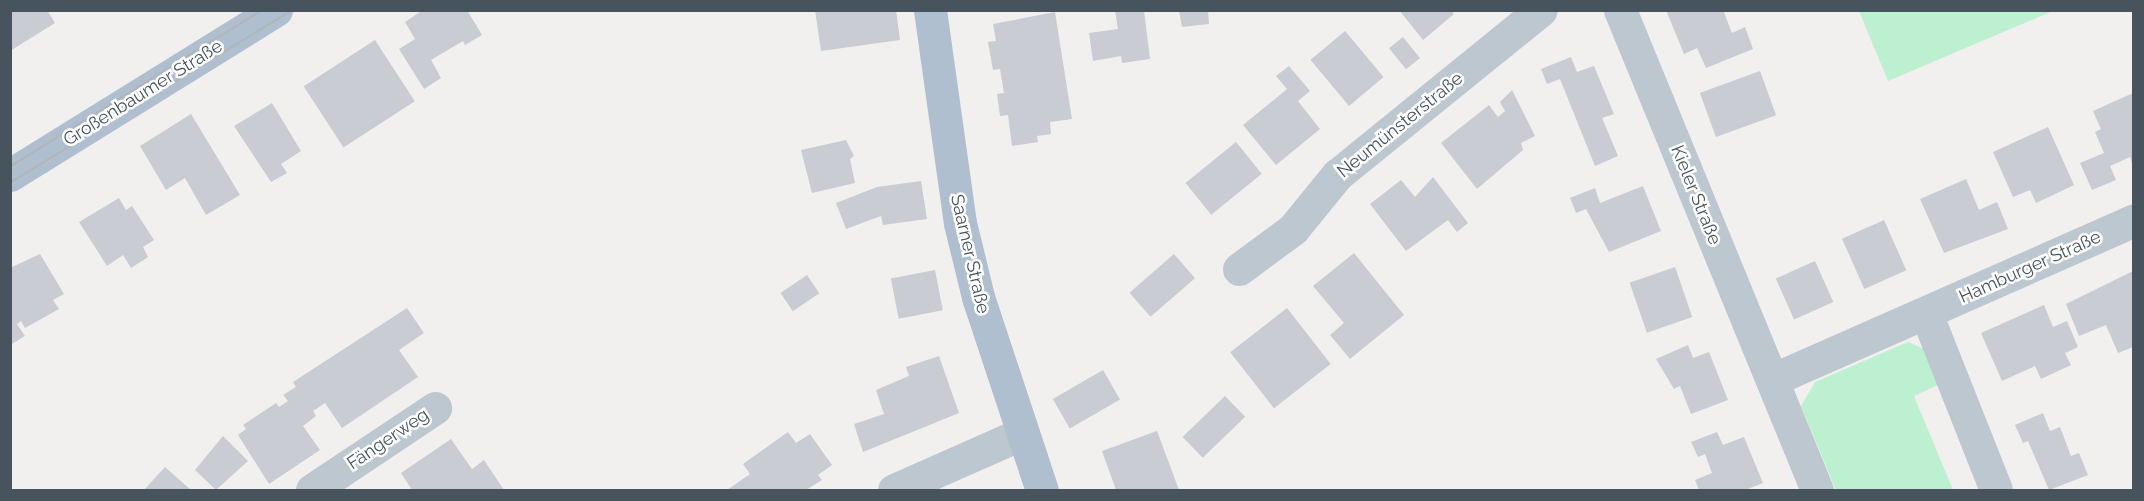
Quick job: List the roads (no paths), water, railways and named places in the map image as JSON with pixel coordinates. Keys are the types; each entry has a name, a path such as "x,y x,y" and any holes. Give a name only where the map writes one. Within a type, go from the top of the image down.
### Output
{"main road":[{"name":"Großenbaumer Straße","path":"10,175 276,10"},
{"name":"Saarner Straße","path":"930,10 960,223 978,297 1021,434 1042,490"}],"street":[{"name":"Neumünsterstraße","path":"1239,269 1293,229 1337,174 1541,10"},
{"name":"Kieler Straße","path":"1620,10 1817,490"},
{"name":"Hamburger Straße","path":"1926,313 2133,220"},
{"path":"1772,381 1926,313 1996,490"},
{"name":"Fängerweg","path":"312,490 435,408"},
{"path":"894,490 1021,434"}],"tram line":[{"path":"10,167 262,10"},
{"path":"10,183 292,10"}]}
